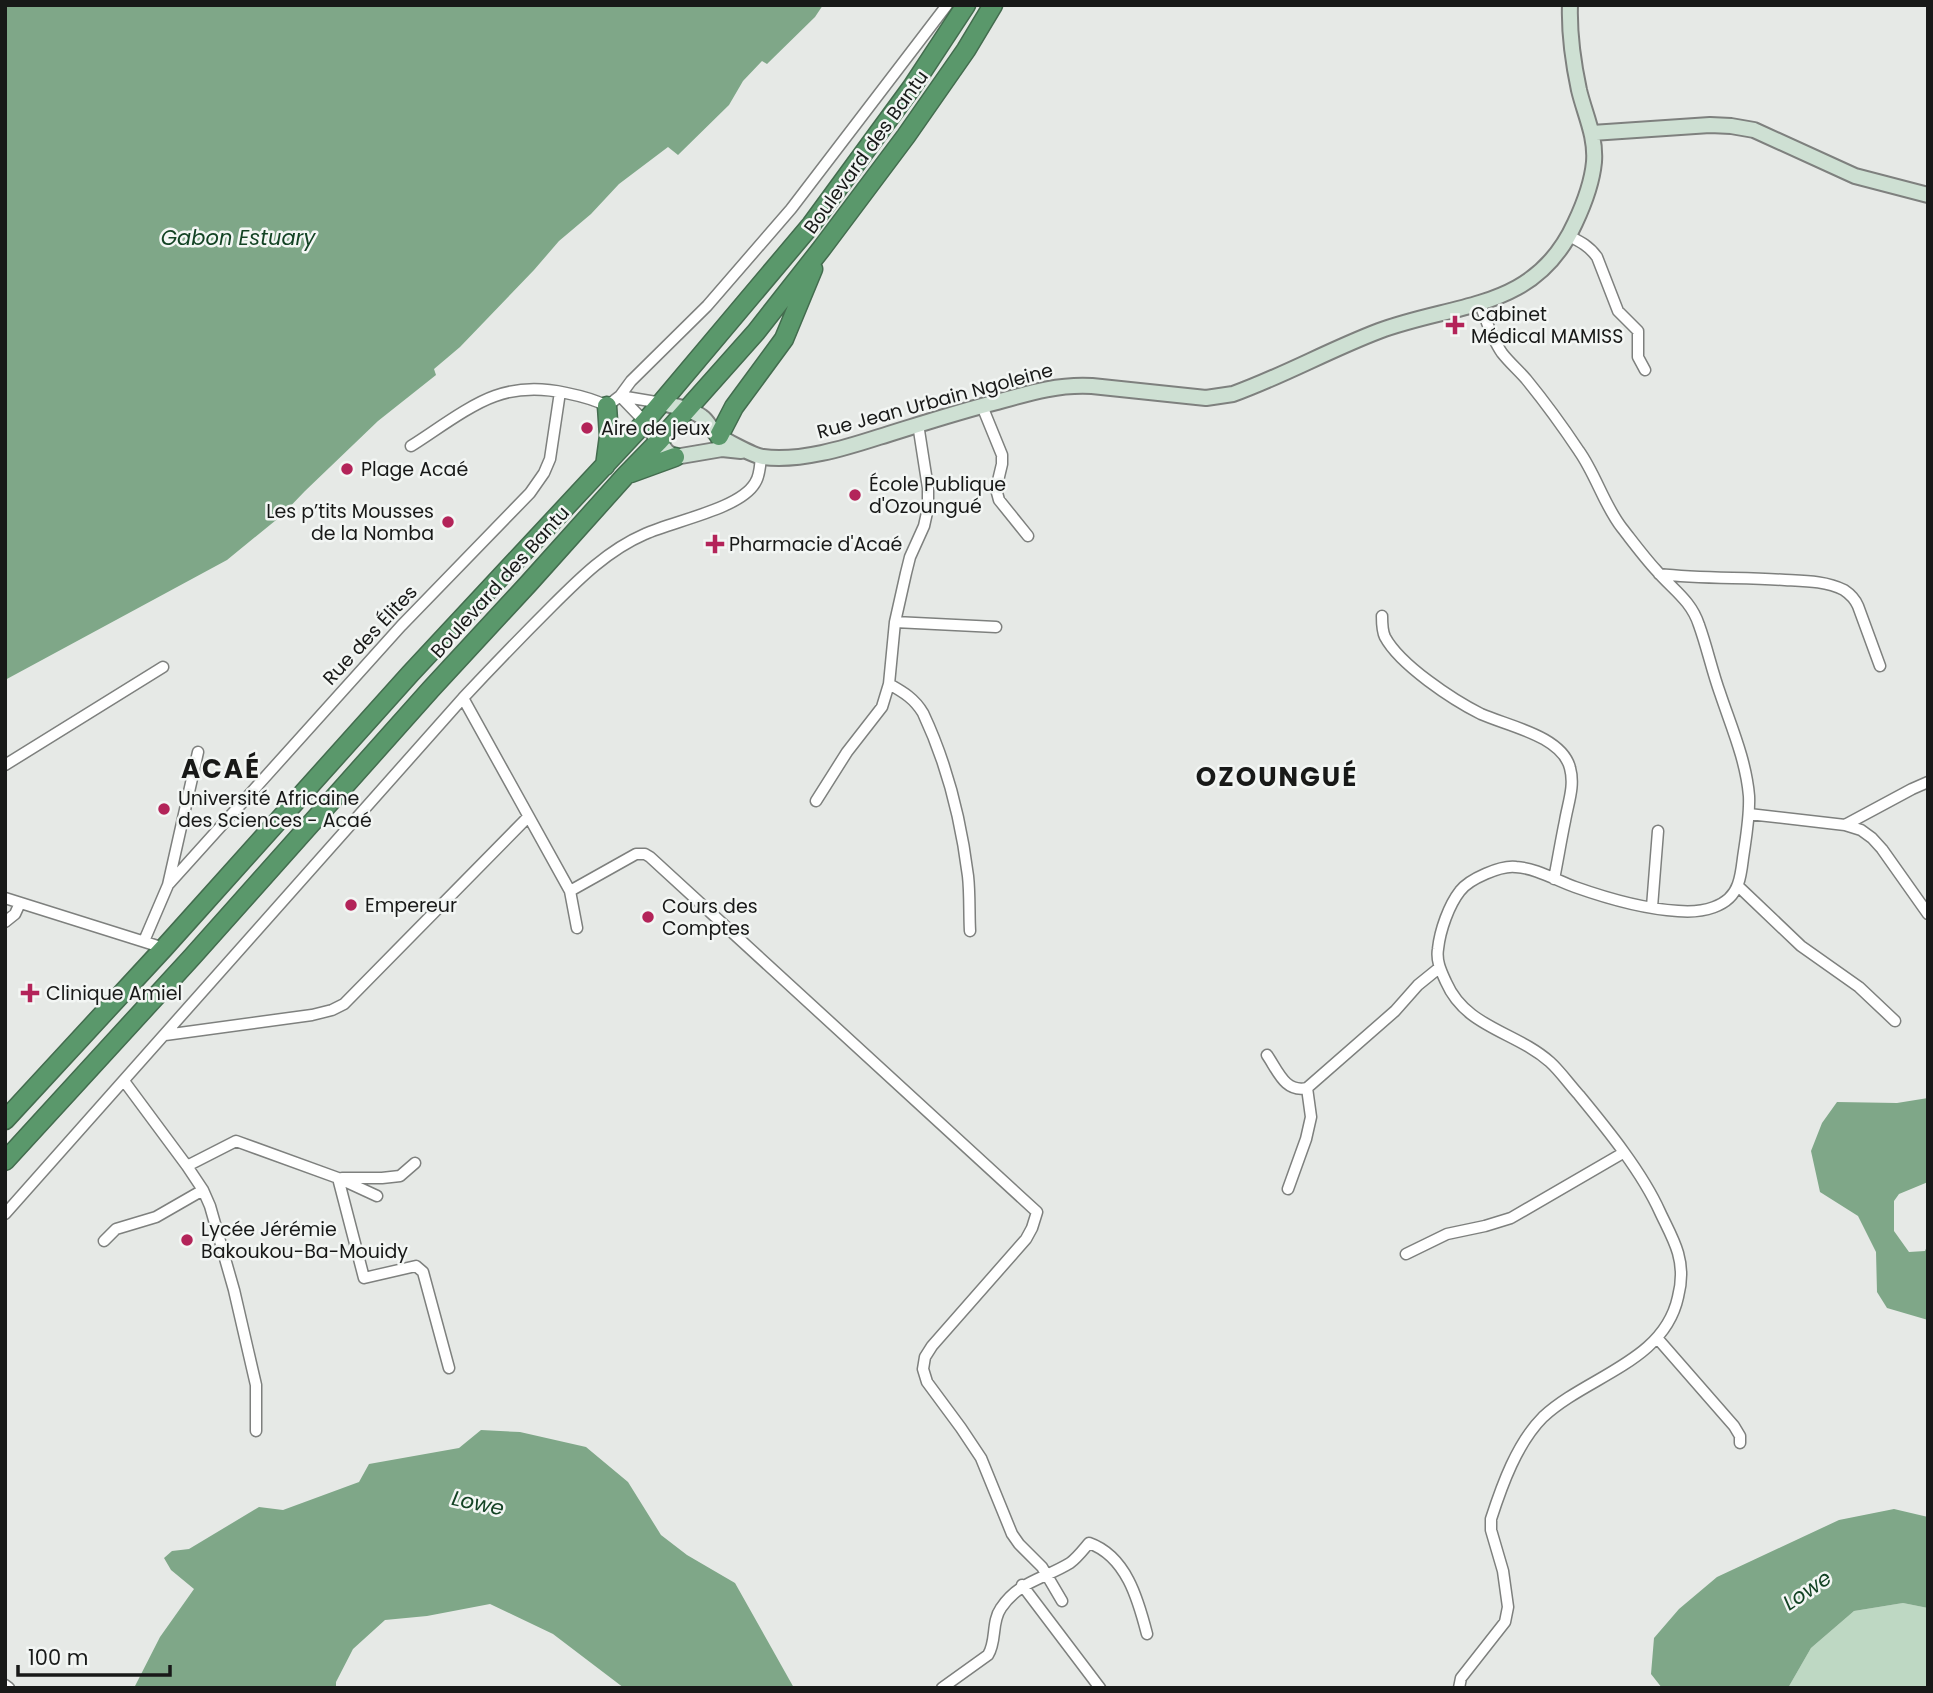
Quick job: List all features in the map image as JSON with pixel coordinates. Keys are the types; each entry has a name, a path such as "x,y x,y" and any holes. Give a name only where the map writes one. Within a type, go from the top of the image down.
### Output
{"highway":[{"name":"Boulevard des Bantu","path":"5,1120 410,674 662,403 811,225 912,87 966,5"},
{"name":"Boulevard des Bantu","path":"5,1161 756,332 906,136 966,50 993,5"},
{"path":"719,436 734,408 784,339 822,248"},
{"path":"605,466 614,401"},
{"path":"625,476 675,457"}],"street":[{"path":"614,401 707,306 791,209 947,5"},
{"name":"Rue Jean Urbain Ngoleine","path":"675,457 722,449 786,457 824,452 982,406 1073,385 1206,398 1233,394 1382,330 1501,296 1538,273 1563,248 1589,188 1594,166 1592,133 1574,66 1570,5"},
{"path":"1592,133 1731,125 1754,130 1855,176 1928,195"},
{"path":"1569,236 1587,245 1597,257 1618,311 1638,331 1638,357 1645,370"},
{"path":"1459,1688 1461,1678 1505,1622 1508,1607 1507,1588 1491,1530 1491,1519 1515,1459 1539,1421 1556,1406 1629,1361 1658,1339 1672,1319 1682,1277 1678,1251 1650,1190 1591,1110 1552,1063 1533,1049 1477,1020 1461,1007 1439,968 1437,952 1440,937 1462,887 1506,867 1526,869 1619,900 1652,907 1679,911 1715,907 1728,899 1738,886 1749,814 1749,792 1740,752 1698,622 1686,599 1659,574 1619,525 1585,459 1529,382 1495,341 1480,304"},
{"path":"5,1214 463,698 587,570 645,533 730,503 755,484 760,470 755,455 719,436 700,415 662,403 594,399 537,389 496,395 411,446"},
{"name":"Rue des Élites","path":"168,885 401,626 530,493 550,459 559,391"},
{"path":"614,401 645,422 667,452 675,457"},
{"path":"982,406 1002,455 996,489 999,500 1028,536"},
{"path":"816,801 847,752 882,707 888,684 895,622 910,557 925,526 928,508 928,488 918,424"},
{"path":"1659,574 1693,578 1805,581 1825,583 1846,591 1858,606 1880,666"},
{"path":"1382,616 1385,637 1394,649 1435,687 1480,713 1552,744 1565,755 1570,765 1572,787 1555,879"},
{"path":"895,622 996,627"},
{"path":"5,765 163,667"},
{"path":"888,684 917,702 950,786 968,877 970,931"},
{"path":"463,698 570,891 577,928"},
{"path":"144,941 168,885 198,752"},
{"path":"1845,825 1928,782"},
{"path":"1749,814 1845,825 1861,830 1882,849 1928,914"},
{"path":"165,1035 312,1015 345,1004 528,817"},
{"path":"1652,907 1658,831"},
{"path":"570,891 636,854 650,857 1037,1212 1026,1239 932,1346 925,1357 923,1369 933,1393 981,1458 1012,1534 1047,1575 1062,1601"},
{"path":"1738,886 1801,946 1859,988 1895,1021"},
{"path":"5,898 164,948"},
{"path":"5,922 15,914 20,903"},
{"path":"1267,1055 1288,1086 1297,1090 1307,1088 1395,1011 1418,985 1439,968"},
{"path":"124,1081 187,1166 210,1206 234,1290 256,1385 256,1431"},
{"path":"1288,1189 1311,1117 1307,1088"},
{"path":"187,1166 236,1141 338,1178 377,1196"},
{"path":"1406,1254 1447,1234 1510,1218 1623,1153"},
{"path":"338,1178 400,1176 415,1163"},
{"path":"338,1178 364,1278 416,1266 423,1272 449,1368"},
{"path":"104,1241 116,1229 156,1217 203,1190"},
{"path":"1658,1339 1734,1426 1740,1436 1740,1443"},
{"path":"942,1688 992,1650 995,1618 1009,1597 1022,1586 1069,1563 1090,1543 1117,1560 1139,1604 1147,1634"},
{"path":"1022,1586 1100,1688"}],"shaded area":[{"path":"1903,1603 1928,1608 1928,1688 1788,1688 1811,1648 1854,1611"}],"water":[{"name":"Gabon Estuary","path":"5,5 823,5 815,17 767,64 762,61 743,81 729,105 678,155 668,147 619,184 591,214 559,241 460,347 434,369 436,375 378,421 281,516 227,560 5,680"},
{"path":"1928,1098 1928,1182 1899,1194 1894,1201 1894,1231 1909,1252 1925,1251 1928,1244 1928,1320 1887,1308 1877,1292 1876,1252 1858,1216 1820,1192 1811,1151 1822,1123 1837,1102 1897,1103"},
{"name":"Lowe","path":"481,1430 520,1432 586,1447 628,1482 661,1535 687,1555 735,1583 794,1688 624,1688 553,1634 490,1604 427,1616 385,1620 353,1649 336,1682 336,1688 134,1688 160,1637 194,1589 171,1570 164,1558 172,1551 189,1549 259,1507 283,1510 359,1482 369,1464 459,1448"},
{"name":"Lowe","path":"1894,1509 1928,1517 1928,1608 1903,1603 1854,1611 1811,1648 1788,1688 1662,1688 1651,1674 1654,1638 1679,1609 1717,1577 1839,1520"}],"place":[{"name":"Cabinet Médical MAMISS","path":"1455,325"},
{"name":"Aire de jeux","path":"587,428"},
{"name":"Plage Acaé","path":"347,469"},
{"name":"École Publique d'Ozoungué","path":"855,495"},
{"name":"Les p’tits Mousses de la Nomba","path":"448,522"},
{"name":"Pharmacie d'Acaé","path":"715,544"},
{"name":"Université Africaine des Sciences - Acaé","path":"164,809"},
{"name":"Empereur","path":"351,905"},
{"name":"Cours des Comptes","path":"648,917"},
{"name":"Clinique Amiel","path":"30,993"},
{"name":"Lycée Jérémie Bakoukou-Ba-Mouidy","path":"187,1240"}],"district":[{"name":"ACAÉ","path":"221,769"},
{"name":"OZOUNGUÉ","path":"1277,777"}]}
